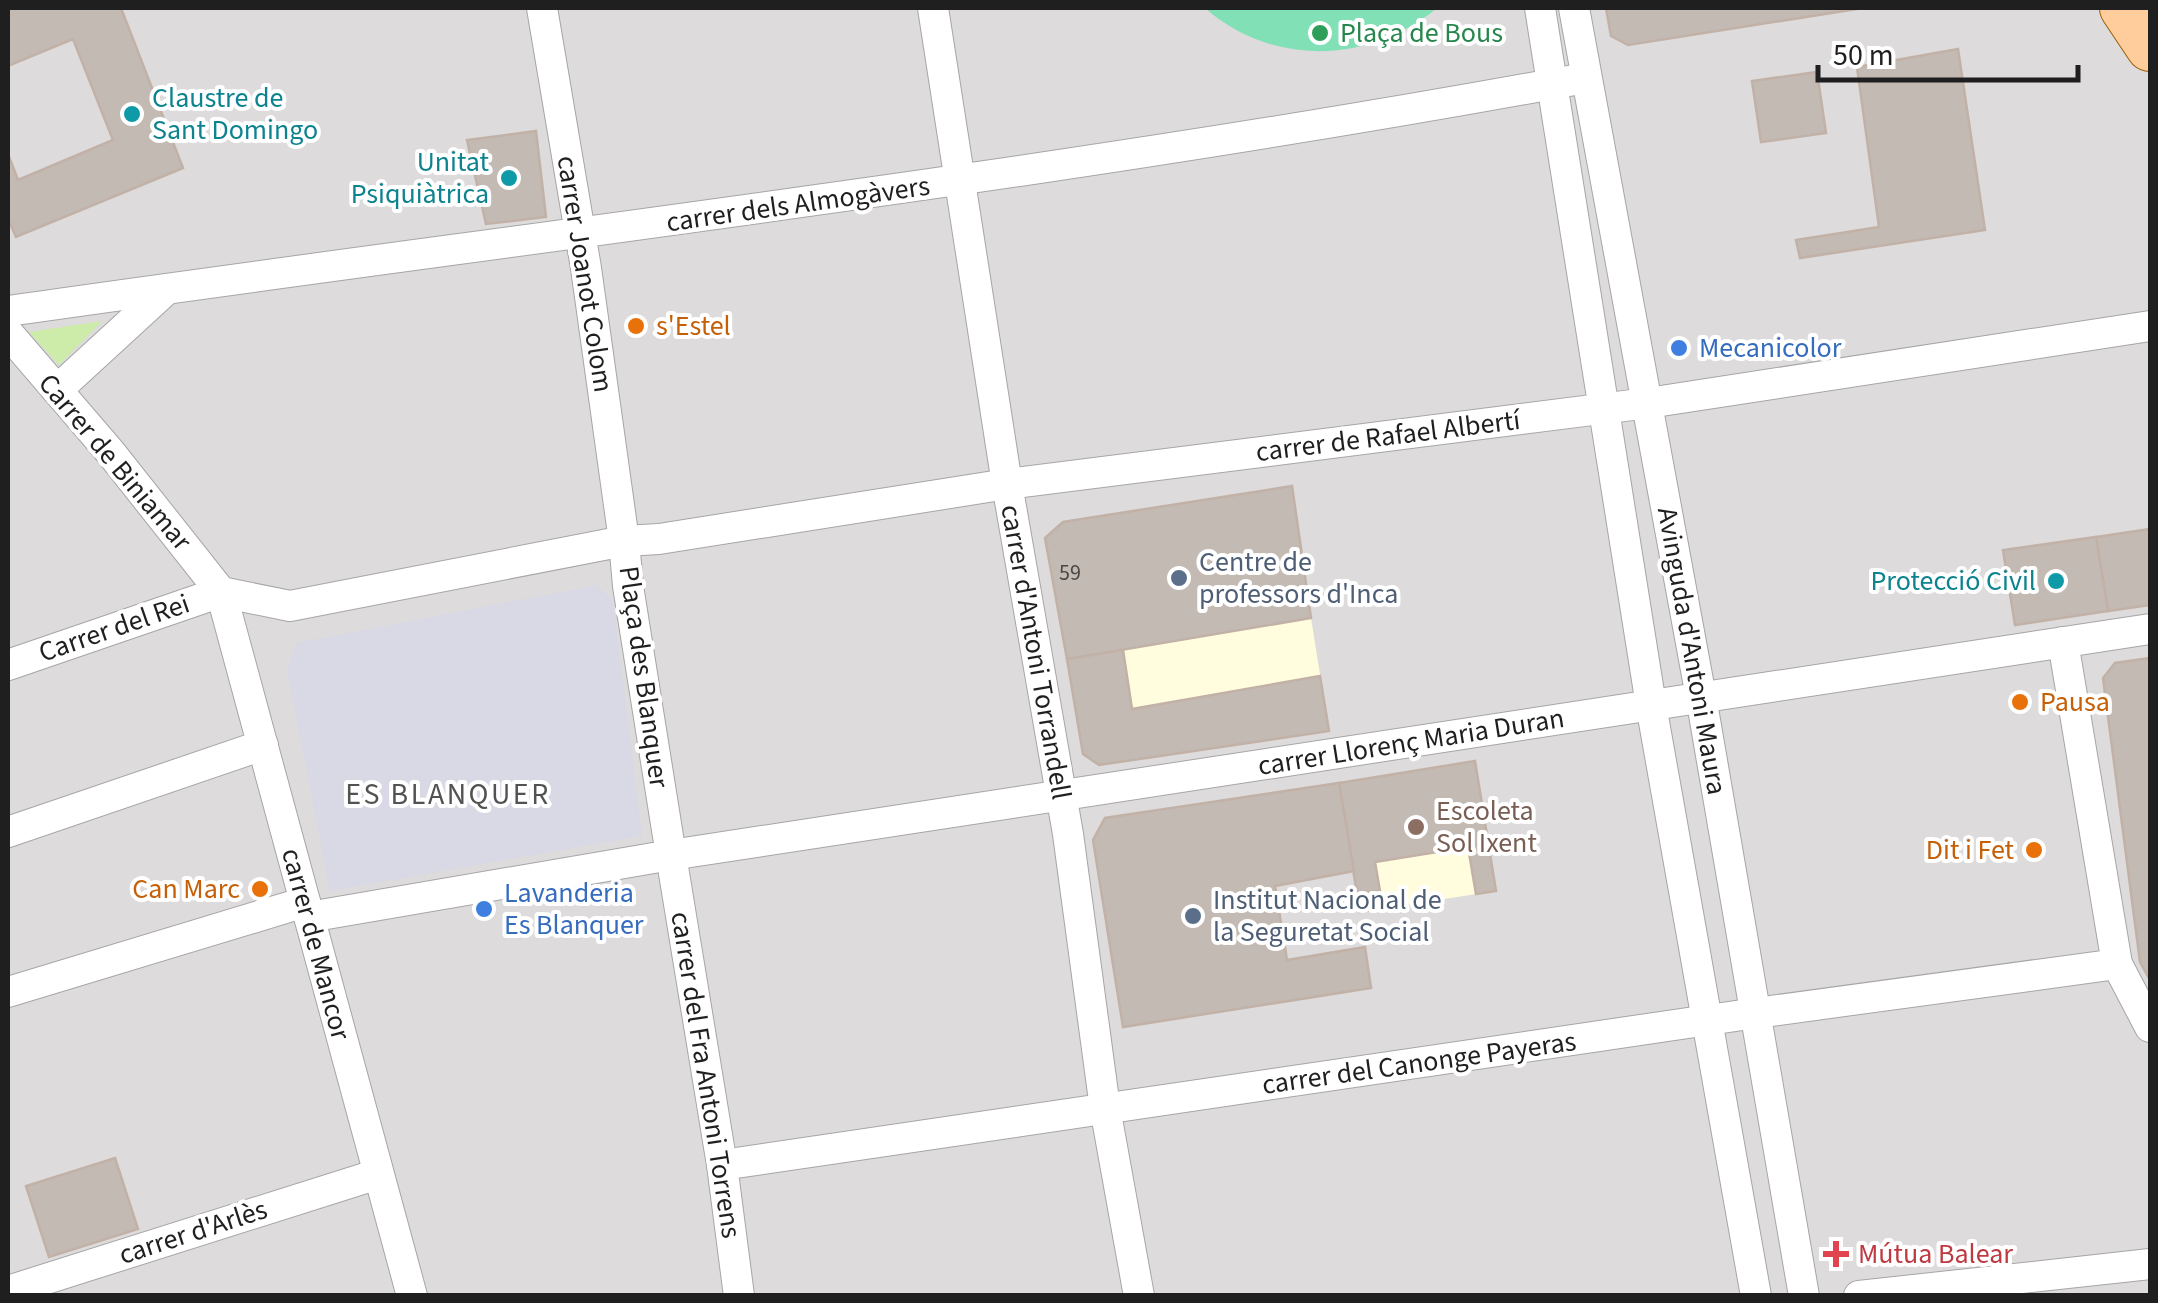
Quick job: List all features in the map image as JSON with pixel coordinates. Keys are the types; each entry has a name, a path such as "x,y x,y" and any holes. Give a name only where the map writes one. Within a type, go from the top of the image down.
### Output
{"main road":[{"path":"2124,8 2150,47"}],"street":[{"name":"carrer Joanot Colom","path":"542,8 624,541"},
{"name":"carrer d'Antoni Torrandell","path":"934,8 1007,484 1061,795 1105,1108 1139,1296"},
{"name":"Avinguda d'Antoni Maura","path":"1540,8 1651,705 1756,1296"},
{"name":"Avinguda d'Antoni Maura","path":"1574,8 1702,697 1804,1296"},
{"name":"carrer dels Almogàvers","path":"8,312 546,235 579,234 960,182 1586,78"},
{"path":"57,390 167,289"},
{"name":"carrer de Rafael Albertí","path":"624,541 660,539 1007,484 1648,403 2150,326"},
{"name":"Carrer de Biniamar","path":"8,334 221,592"},
{"name":"Plaça des Blanquer","path":"221,592 290,606 624,541 671,855"},
{"name":"Carrer del Rei","path":"8,665 221,592"},
{"name":"carrer de Mancor","path":"221,592 412,1296"},
{"name":"carrer Llorenç Maria Duran","path":"671,855 2150,628"},
{"path":"2064,642 2117,964 2150,1027"},
{"path":"8,832 263,745"},
{"path":"8,992 307,910 671,855"},
{"name":"carrer del Fra Antoni Torrens","path":"671,855 722,1165 739,1296"},
{"name":"carrer del Canonge Payeras","path":"722,1165 2117,964"},
{"name":"carrer d'Arlès","path":"8,1290 378,1174"},
{"path":"1859,1296 2150,1264"}],"shaded area":[{"path":"8,8 2150,8 2150,1295 8,1295"},
{"path":"597,585 613,601 642,836 330,891 287,671 296,643"},
{"path":"1311,618 1329,731 1099,765 1067,659"},
{"name":"Escoleta Sol Ixent","path":"1475,761 1496,891 1360,912 1339,783"}],"green space":[{"name":"Plaça de Bous","path":"1205,8 1437,8 1381,40 1321,51 1290,49 1260,41"},
{"path":"102,321 59,365 29,332"}],"building":[{"name":"Claustre de Sant Domingo","path":"8,8 121,8 183,168 16,237 8,219 8,154 18,180 113,140 73,39 8,66"},
{"path":"1606,8 1863,8 1628,45 1611,36"},
{"path":"1958,49 1985,230 1800,258 1796,240 1879,227 1857,67"},
{"path":"1817,72 1826,133 1761,142 1752,81"},
{"name":"Unitat Psiquiàtrica","path":"536,131 546,217 486,224 467,140"},
{"name":"Centre de professors d'Inca","path":"1292,486 1311,618 1067,659 1045,538 1063,522"},
{"path":"2150,529 2150,605 2108,611 2096,537"},
{"name":"Protecció Civil","path":"2096,537 2108,611 2015,625 2003,550"},
{"path":"1123,650 1132,709 1320,676 1329,731 1099,765 1083,754 1067,659"},
{"path":"2150,658 2150,980 2140,962 2103,678 2115,663"},
{"name":"Escoleta Sol Ixent","path":"1475,761 1496,891 1476,894 1468,847 1375,862 1380,891 1368,892 1372,910 1360,912 1339,783"},
{"name":"Institut Nacional de la Seguretat Social","path":"1339,783 1354,871 1275,886 1287,960 1365,947 1371,988 1123,1027 1093,840 1105,818"},
{"path":"115,1158 138,1229 49,1257 26,1186"}],"place":[{"name":"Plaça de Bous","path":"1320,33"},
{"name":"Claustre de Sant Domingo","path":"132,114"},
{"name":"Unitat Psiquiàtrica","path":"509,178"},
{"name":"s'Estel","path":"636,326"},
{"name":"Mecanicolor","path":"1679,348"},
{"name":"Centre de professors d'Inca","path":"1179,578"},
{"name":"Protecció Civil","path":"2056,581"},
{"name":"Pausa","path":"2020,702"},
{"name":"Escoleta Sol Ixent","path":"1416,827"},
{"name":"Dit i Fet","path":"2034,850"},
{"name":"Can Marc","path":"260,889"},
{"name":"Lavanderia Es Blanquer","path":"484,909"},
{"name":"Institut Nacional de la Seguretat Social","path":"1193,916"},
{"name":"Mútua Balear","path":"1836,1254"}],"district":[{"name":"ES BLANQUER","path":"448,794"}]}
